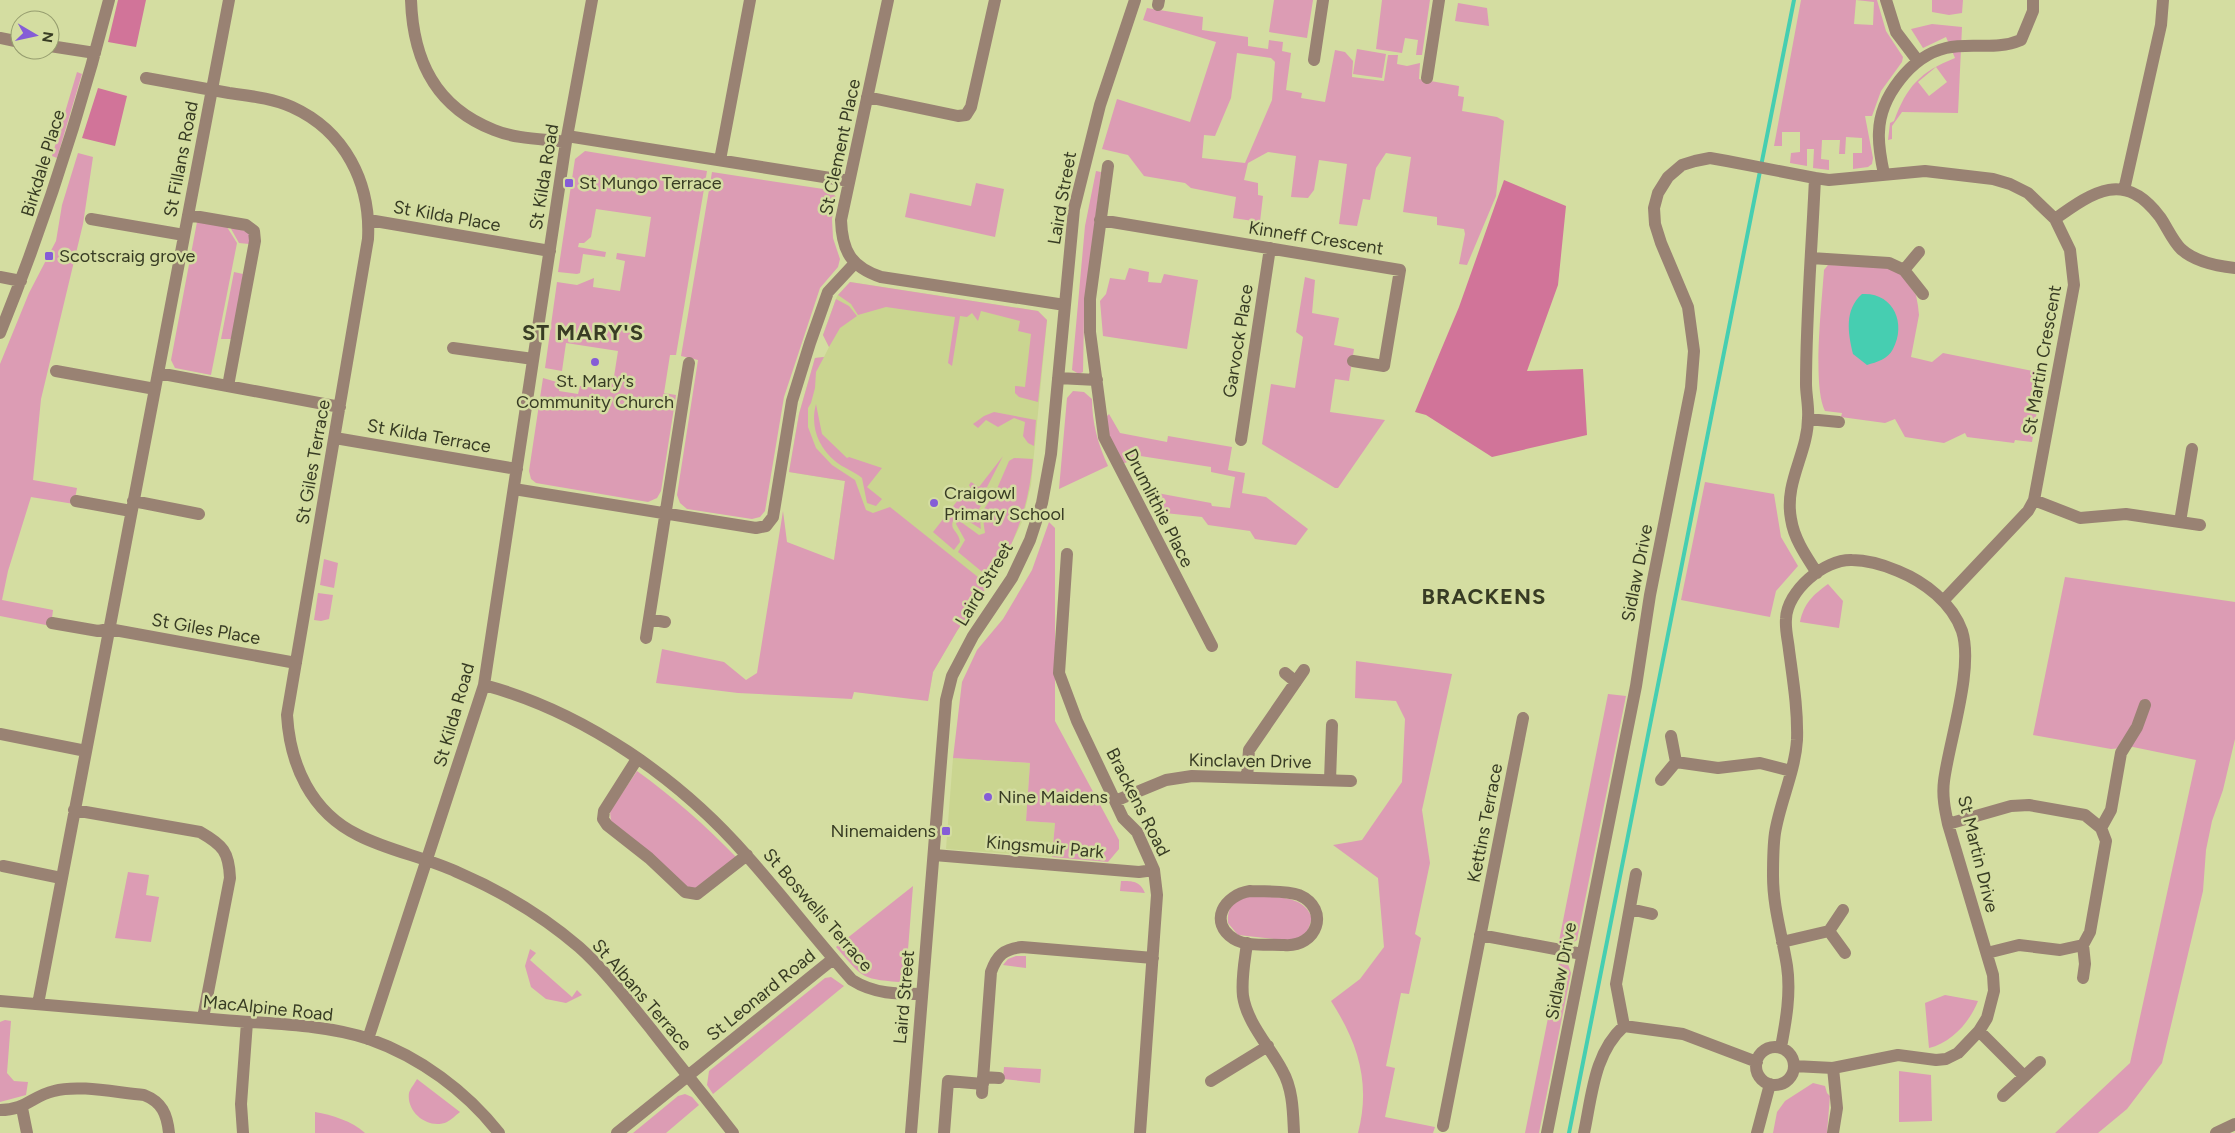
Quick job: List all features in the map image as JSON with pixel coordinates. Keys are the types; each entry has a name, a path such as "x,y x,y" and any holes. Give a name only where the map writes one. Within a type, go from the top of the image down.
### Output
{"street":[{"name":"Birkdale Place","path":"0,333 59,176 109,0"},
{"name":"St Fillans Road","path":"38,1004 229,0"},
{"path":"411,0 412,28 418,53 429,78 446,98 470,118 495,131 720,160 849,181"},
{"name":"St Kilda Road","path":"368,1039 484,684 567,139 592,0"},
{"path":"720,160 750,0"},
{"name":"St Clement Place","path":"888,0 841,220 841,236 846,251 855,263 867,272 881,278 1065,305"},
{"path":"867,97 958,116 966,115 971,108 995,0"},
{"name":"Laird Street","path":"911,1133 946,700 952,676 973,636 1004,592 1030,540 1047,479 1074,209 1084,162 1100,105 1135,0"},
{"path":"1314,60 1323,0"},
{"path":"1427,78 1439,0"},
{"path":"1886,0 1896,32 1918,61"},
{"path":"1884,174 1878,131 1888,97 1902,78 1918,61 1946,48 2006,46 2021,40 2033,11 2033,0"},
{"path":"2124,190 2161,25 2163,0"},
{"path":"60,48 95,53"},
{"name":"St Fillans Road","path":"146,78 212,90"},
{"name":"St Giles Terrace","path":"212,90 268,99 291,106 312,118 331,133 347,152 358,173 366,196 369,220 368,239 287,715 289,739 295,763 305,786 326,811 358,836 427,860"},
{"name":"Sidlaw Drive","path":"1547,1133 1636,686 1650,595 1693,371 1693,330 1688,307 1655,224 1654,208 1658,193 1668,177 1682,165 1710,158 1815,178"},
{"name":"Drumlithie Place","path":"1108,166 1090,299 1090,332 1104,437 1212,646"},
{"name":"St Martin Crescent","path":"1815,178 1829,180 1926,171 1993,178 2028,193 2055,219 2070,250 2074,285 2034,500 2028,511 1943,601"},
{"path":"1815,178 1806,384 1808,419 1806,439 1791,488 1791,518 1796,538 1817,573"},
{"path":"2055,219 2096,192 2110,189 2124,190 2138,195 2148,203 2174,241 2188,254 2210,264 2235,268"},
{"path":"188,215 246,226 254,231 256,241 228,386"},
{"name":"St Fillans Road","path":"91,219 184,235"},
{"name":"St Kilda Place","path":"369,220 550,251"},
{"name":"Kinneff Crescent","path":"1100,220 1400,270 1384,366 1353,361"},
{"name":"Garvock Place","path":"1241,440 1270,248"},
{"path":"1904,270 1919,252"},
{"path":"1811,258 1871,260 1889,263 1904,270 1923,294"},
{"path":"514,489 756,528 766,526 773,517 792,401 810,343 828,292 855,263"},
{"path":"0,277 21,281"},
{"path":"452,348 533,360"},
{"path":"646,638 689,363"},
{"path":"56,371 155,389"},
{"path":"158,373 340,407"},
{"path":"1058,378 1097,380"},
{"path":"1808,419 1839,422"},
{"name":"St Kilda Terrace","path":"335,438 517,469"},
{"path":"2180,522 2192,449"},
{"path":"2034,500 2080,518 2126,514 2200,525"},
{"path":"76,501 199,514"},
{"name":"Brackens Road","path":"1066,554 1059,674 1078,721 1123,818 1137,832 1154,870 1158,895 1140,1133"},
{"name":"St Martin Drive","path":"1781,1048 1788,996 1787,967 1774,902 1775,833 1797,743 1797,712 1786,620 1795,596 1817,573 1832,563 1850,560 1870,562 1911,576 1943,601 1955,616 1962,632 1965,649 1963,675 1944,782 1944,802 1948,824 1993,976 1994,991 1987,1018 1979,1031 1958,1053 1946,1059 1936,1060 1898,1056 1833,1068 1794,1066"},
{"path":"649,620 665,622"},
{"path":"52,623 98,631 109,629"},
{"name":"St Giles Place","path":"109,629 296,663"},
{"path":"1247,778 1249,750 1304,670"},
{"path":"1285,673 1296,682"},
{"name":"St Boswells Terrace","path":"484,684 539,704 585,727 637,759 679,790 747,855 852,980 865,988 880,992 922,994"},
{"path":"2101,828 2111,810 2121,753 2137,727 2145,705"},
{"name":"Kettins Terrace","path":"1443,1126 1523,718"},
{"name":"Kinclaven Drive","path":"1330,780 1332,725"},
{"path":"0,734 86,751"},
{"path":"1671,736 1676,762"},
{"name":"St Boswells Terrace","path":"637,759 604,811 603,819 607,825 649,858 690,895 697,894 747,855"},
{"path":"1676,762 1718,768 1760,763 1791,771"},
{"path":"1661,780 1676,762"},
{"name":"Kinclaven Drive","path":"1115,801 1166,780 1192,776 1352,781"},
{"path":"1948,824 2019,805 2085,815 2094,820 2101,828 2106,841 2090,932 2083,945 2085,964 2083,978"},
{"path":"74,810 200,832 217,841 229,859 230,878 203,1018"},
{"name":"Kingsmuir Park","path":"934,855 1138,872 1154,870"},
{"name":"St Albans Terrace","path":"427,860 499,891 542,918 579,948 615,983 733,1133"},
{"path":"4,866 61,878"},
{"path":"1624,1026 1616,984 1636,874"},
{"path":"1250,891 1298,895 1311,902 1317,915 1316,930 1307,941 1294,946 1247,943 1236,940 1227,932 1222,922 1222,911 1227,900 1237,893 1250,891"},
{"path":"1630,909 1652,914"},
{"path":"1782,942 1829,931 1843,910"},
{"path":"1829,931 1845,953"},
{"path":"1480,936 1582,954"},
{"path":"1247,943 1243,974 1243,997 1249,1014 1284,1072 1291,1092 1294,1133"},
{"path":"1986,953 2019,945 2071,950 2083,945"},
{"path":"983,1084 991,972 996,958 1009,949 1022,947 1153,958"},
{"name":"St Leonard Road","path":"617,1133 833,959"},
{"name":"MacAlpine Road","path":"0,1001 246,1022 333,1031 368,1039 408,1057 445,1080 485,1115 499,1133"},
{"path":"243,1133 241,1104 246,1022"},
{"path":"1624,1026 1683,1034 1757,1062"},
{"path":"1584,1133 1600,1058 1612,1037 1624,1026"},
{"path":"1979,1031 2024,1076"},
{"path":"1211,1081 1268,1046"},
{"path":"1768,1048 1781,1048 1791,1054 1794,1066 1793,1073 1784,1083 1770,1084 1758,1073 1757,1062 1759,1056 1768,1048"},
{"path":"2003,1096 2040,1062"},
{"path":"1833,1068 1837,1108 1833,1133"},
{"path":"944,1133 948,1081 983,1084 999,1078"},
{"path":"1757,1133 1770,1084"},
{"path":"0,1110 22,1108 42,1095 56,1090 72,1089 144,1095 154,1099 163,1108 168,1119 169,1133"},
{"path":"22,1108 27,1133"},
{"path":"2216,1133 2235,1124"}],"shaded area":[{"path":"118,0 146,0 136,47 108,42"},
{"path":"1274,0 1313,0 1307,38 1269,32"},
{"path":"1382,0 1430,0 1422,55 1416,55 1418,40 1405,38 1402,53 1376,49"},
{"path":"1801,0 1856,0 1877,0 1886,31 1903,57 1902,62 1881,91 1872,116 1865,116 1873,158 1872,164 1868,167 1853,169 1853,153 1862,153 1862,138 1846,137 1845,154 1839,154 1840,140 1822,140 1821,159 1829,160 1829,170 1813,168 1814,149 1807,149 1807,166 1790,163 1791,153 1800,152 1800,132 1782,132 1782,146 1774,146","holes":["1856,0 1874,2 1873,25 1854,24"]},
{"path":"1932,0 1963,0 1962,13 1949,15 1932,12"},
{"path":"1458,3 1487,8 1489,26 1455,21"},
{"path":"1147,8 1203,17 1202,30 1248,37 1248,46 1268,49 1269,40 1283,42 1282,51 1291,53 1286,90 1302,93 1301,98 1325,102 1335,50 1345,52 1353,61 1352,77 1384,81 1388,55 1398,55 1397,64 1407,66 1420,63 1419,79 1459,86 1458,96 1464,97 1462,111 1497,117 1504,121 1496,196 1467,265 1459,264 1465,234 1464,229 1437,225 1437,217 1403,212 1411,157 1386,153 1376,168 1370,200 1363,199 1357,226 1339,224 1347,164 1319,160 1314,190 1308,198 1291,197 1296,156 1268,152 1248,163 1244,180 1258,183 1258,195 1263,196 1260,222 1233,218 1236,197 1191,188 1185,183 1144,176 1128,155 1102,149 1117,99 1190,122 1216,42 1143,20","holes":["1237,53 1271,58 1275,62 1272,100 1245,163 1202,158 1204,135 1215,136 1231,98"]},
{"path":"1932,24 1962,27 1958,113 1902,112 1892,126 1892,139 1888,140 1890,123 1894,121 1904,98 1916,82 1935,68 1918,82 1929,96 1947,82 1936,67 1955,58 1946,37 1923,48 1911,29"},
{"path":"1357,49 1386,54 1382,78 1353,74"},
{"path":"77,72 82,74 57,158 52,156"},
{"path":"98,88 127,96 115,146 82,138"},
{"path":"585,151 707,171 676,355 670,355 664,393 676,395 661,491 657,498 648,502 536,483 531,479 529,471 543,378 560,383 559,391 578,394 580,386 594,388 596,380 613,383 618,351 566,343 562,371 545,368 557,282 577,285 594,278 593,287 620,291 625,261 616,259 617,253 645,257 651,217 596,209 591,237 584,243 579,243 578,247 606,252 605,257 583,254 580,273 558,272 575,159"},
{"path":"78,153 93,157 83,224 41,399 33,480 77,488 74,504 31,497 8,571 2,600 53,610 51,626 0,616 0,364 29,293 56,241 62,205"},
{"path":"1096,171 1101,172 1084,316 1083,372 1079,374 1072,370 1085,226"},
{"path":"712,172 830,190 836,197 832,219 833,238 840,259 838,267 820,288 784,397 765,511 760,517 752,519 687,509 680,503 677,495 698,360 681,356"},
{"path":"1504,180 1566,206 1558,285 1527,371 1583,369 1587,435 1492,457 1426,415 1415,412 1459,307"},
{"path":"976,183 1004,189 995,237 905,217 910,193 971,206"},
{"path":"197,222 227,227 237,243 211,375 175,368 171,360"},
{"path":"230,227 249,232 249,244 239,243"},
{"path":"1828,265 1888,267 1901,274 1916,295 1918,306 1919,315 1911,357 1932,362 1943,353 2043,373 2032,442 2015,440 2014,443 1967,437 1965,433 1944,443 1905,437 1895,419 1885,423 1841,417 1842,413 1825,411 1821,399 1818,364 1824,270"},
{"path":"1129,268 1149,272 1148,282 1161,283 1164,274 1198,280 1187,349 1103,336 1100,301 1106,294 1110,278 1125,280"},
{"path":"234,272 243,274 233,339 221,339"},
{"path":"1305,277 1315,280 1312,313 1339,318 1334,345 1354,349 1349,381 1335,379 1330,412 1385,420 1338,488 1335,488 1262,444 1271,384 1295,388 1303,337 1296,332"},
{"name":"Craigowl Primary School","path":"850,282 1038,311 1047,320 1031,485 1022,522 1004,559 933,672 928,701 834,560 845,481 789,472 799,414 815,358 824,357 829,347 823,335 837,296"},
{"path":"850,282 1038,311 1047,320 1038,402 1019,397 1015,393 1015,386 1025,387 1031,334 1018,331 1020,321 981,311 978,321 972,313 967,317 960,316 952,366 948,363 955,317 886,307 858,315 851,304 838,295"},
{"path":"836,299 849,306 857,316 840,328 829,347 823,335"},
{"path":"824,357 816,372 815,388 808,408 808,427 816,448 832,465 855,480 866,510 873,513 890,507 988,585 957,631 933,672 928,701 854,692 852,699 738,693 656,683 662,649 724,662 746,680 757,673 783,511 787,542 834,560 845,481 789,472 799,414 815,358"},
{"path":"1073,391 1084,392 1092,399 1096,433 1108,466 1059,489 1067,398"},
{"path":"816,404 822,434 847,458 849,457 882,468 867,487 882,499 876,506 867,503 862,478 835,461 820,443 814,420"},
{"path":"994,412 1036,420 1034,446 1028,443 1023,436 1025,422 1014,418 998,427 986,420 978,428 973,424"},
{"path":"1109,414 1120,433 1167,442 1168,436 1232,447 1228,470 1245,473 1242,493 1266,497 1308,529 1296,545 1255,539 1250,531 1208,525 1202,517 1165,513 1157,493 1211,503 1212,506 1230,508 1235,477 1211,472 1211,467 1134,455 1130,461 1122,464 1109,437 1106,417"},
{"path":"1003,456 986,489 981,493 971,489 969,485 971,482 979,487"},
{"path":"1014,458 1033,459 1031,476 1020,522 1008,551 992,580 958,552 965,540 956,524 957,521 961,522 979,535 985,533 982,512 996,491 1009,461"},
{"path":"1705,482 1774,494 1781,537 1798,566 1776,591 1770,617 1681,600"},
{"path":"968,495 987,496 979,509 981,529 960,516 955,517 952,525 960,542 954,550 933,532 958,500"},
{"path":"1049,522 1055,528 1055,721 1119,840 1119,849 1108,862 1052,857 1055,823 1026,821 1030,763 953,758 962,682 977,650 1003,619 1032,570"},
{"path":"324,559 338,563 334,588 320,585"},
{"path":"2065,577 2235,602 2235,739 2223,790 2212,821 2206,850 2203,891 2162,1063 2127,1109 2098,1133 2055,1133 2130,1063 2196,760 2133,747 2111,749 2033,735"},
{"path":"1828,584 1843,601 1839,628 1800,622 1810,600"},
{"path":"318,593 333,595 329,619 314,620"},
{"path":"1356,661 1452,674 1422,810 1430,863 1415,934 1421,938 1409,994 1401,993 1386,1066 1395,1068 1385,1117 1435,1127 1433,1133 1358,1133 1363,1097 1360,1064 1348,1032 1331,1001 1360,979 1384,947 1378,878 1333,845 1362,840 1402,782 1405,719 1396,701 1355,698"},
{"path":"1608,694 1626,696 1577,940 1569,945 1558,946"},
{"path":"953,758 1030,763 1026,821 1055,823 1052,857 946,849"},
{"path":"637,771 688,812 736,857 692,891 611,823 610,811"},
{"path":"128,872 149,875 146,895 159,897 151,942 115,938"},
{"path":"1121,881 1136,882 1145,893 1120,891"},
{"path":"913,886 906,975 899,982 876,979 862,974 836,947"},
{"path":"1249,896 1286,898 1302,904 1312,918 1307,933 1293,941 1238,935 1228,923 1230,908 1239,900"},
{"path":"530,949 536,953 530,960 572,997 577,990 582,995 566,1003 546,999 531,987 525,966"},
{"path":"1016,956 1026,956 1026,968 1003,965 1008,959"},
{"path":"1560,958 1568,964 1571,973 1539,1133 1525,1133"},
{"path":"831,977 844,986 713,1094 707,1085 709,1071 825,978"},
{"path":"1945,995 1978,1001 1975,1009 1959,1030 1945,1042 1929,1048 1925,1003"},
{"path":"5,1020 11,1021 7,1073 14,1081 28,1082 26,1095 0,1102 0,1022"},
{"path":"1004,1067 1041,1069 1040,1083 1003,1079"},
{"path":"1899,1071 1931,1075 1932,1121 1899,1122"},
{"path":"417,1079 460,1112 449,1121 440,1124 426,1122 420,1118 411,1107 409,1100 409,1093"},
{"path":"1813,1083 1825,1086 1830,1096 1827,1133 1773,1133 1777,1112 1785,1101"},
{"path":"685,1094 692,1097 699,1105 666,1133 633,1133 678,1096"},
{"path":"315,1112 342,1119 365,1133 315,1133"}],"water":[{"path":"1862,294 1882,298 1889,304 1898,320 1897,339 1891,352 1882,360 1867,365 1853,354 1849,330 1852,307"}],"waterway":[{"path":"1569,1133 1794,0"}],"place":[{"name":"St Mungo Terrace","path":"569,183"},
{"name":"Scotscraig grove","path":"49,256"},
{"name":"St. Mary's Community Church","path":"595,362"},
{"name":"Craigowl Primary School","path":"934,503"},
{"name":"Nine Maidens","path":"988,797"},
{"name":"Ninemaidens","path":"946,831"}],"district":[{"name":"ST MARY'S","path":"583,332"},
{"name":"BRACKENS","path":"1484,596"}]}
